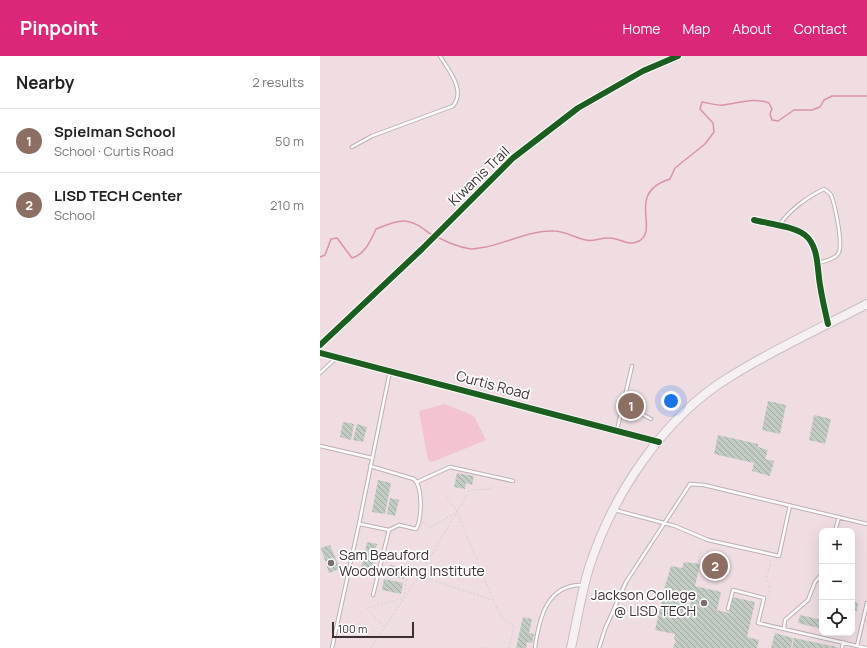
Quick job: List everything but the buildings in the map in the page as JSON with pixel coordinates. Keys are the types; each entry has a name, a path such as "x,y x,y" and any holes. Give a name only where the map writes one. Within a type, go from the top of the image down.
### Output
{"main road":[{"path":"572,648 584,585 598,543 613,510 638,470 670,426 727,378 867,304"}],"street":[{"path":"754,220 778,226 805,236 814,248 819,283 828,324"},
{"name":"Curtis Road","path":"320,353 659,442"}],"lane":[{"path":"352,147 372,136 453,106 457,101 458,89 440,56"},
{"path":"778,226 784,217 816,193 824,189 827,191 830,195 835,210 841,246 838,254 834,258 817,263"},
{"path":"320,374 336,358"},
{"path":"617,431 632,366"},
{"path":"332,648 360,524 370,466 390,371"},
{"path":"623,404 651,419"},
{"path":"320,446 372,458"},
{"path":"360,524 389,530 399,525 416,529 420,521 420,489 417,482 414,479 370,466"},
{"path":"417,482 450,467 513,481"},
{"path":"599,648 605,629 626,582 674,511 686,487 694,483 867,524"},
{"path":"613,510 692,532 708,540 779,556 790,505"},
{"path":"836,528 839,517"},
{"path":"373,595 389,530"},
{"path":"350,568 378,576"},
{"path":"784,629 785,620 808,600 815,582 819,577"},
{"path":"535,648 543,616 553,596 567,587 584,585"},
{"path":"728,609 733,590 764,598 758,623 866,648"},
{"path":"857,646 867,603"},
{"path":"842,648 843,642"}],"path":[{"path":"371,648 418,577 470,490 491,489 494,485"},
{"path":"447,497 457,512 493,600 503,618 514,626 508,648"},
{"path":"420,521 431,526 457,512"},
{"path":"698,562 702,548"},
{"path":"766,600 770,585 766,581 772,555"},
{"path":"404,598 407,575 493,600"},
{"path":"385,627 367,608 404,598"},
{"path":"481,648 488,648"}],"shaded area":[{"path":"445,404 474,416 486,440 432,462 428,460 419,411"}],"waterway":[{"path":"320,257 325,255 331,239 337,238 352,258 357,256 367,247 376,229 398,221 412,223 444,241 460,247 471,249 495,245 528,234 545,231 562,232 589,240 610,238 628,243 635,243 645,235 646,202 649,193 657,185 670,179 675,168 705,144 714,132 713,123 700,109 702,102 721,105 752,100 763,101 769,103 772,109 770,114 772,120 778,121 794,110 812,110 820,107 824,100 832,96 867,96"}],"cycle path":[{"name":"Kiwanis Trail","path":"320,345 422,249 513,158 578,108 643,71 678,56"},
{"path":"754,220 794,229 805,235 810,240 817,258 821,290 828,324"},
{"path":"320,353 659,442"}],"place":[{"name":"Spielman School","path":"631,406"},
{"name":"Sam Beauford Woodworking Institute","path":"331,563"},
{"name":"LISD TECH Center","path":"715,566"},
{"name":"Jackson College @ LISD TECH","path":"704,603"}]}
